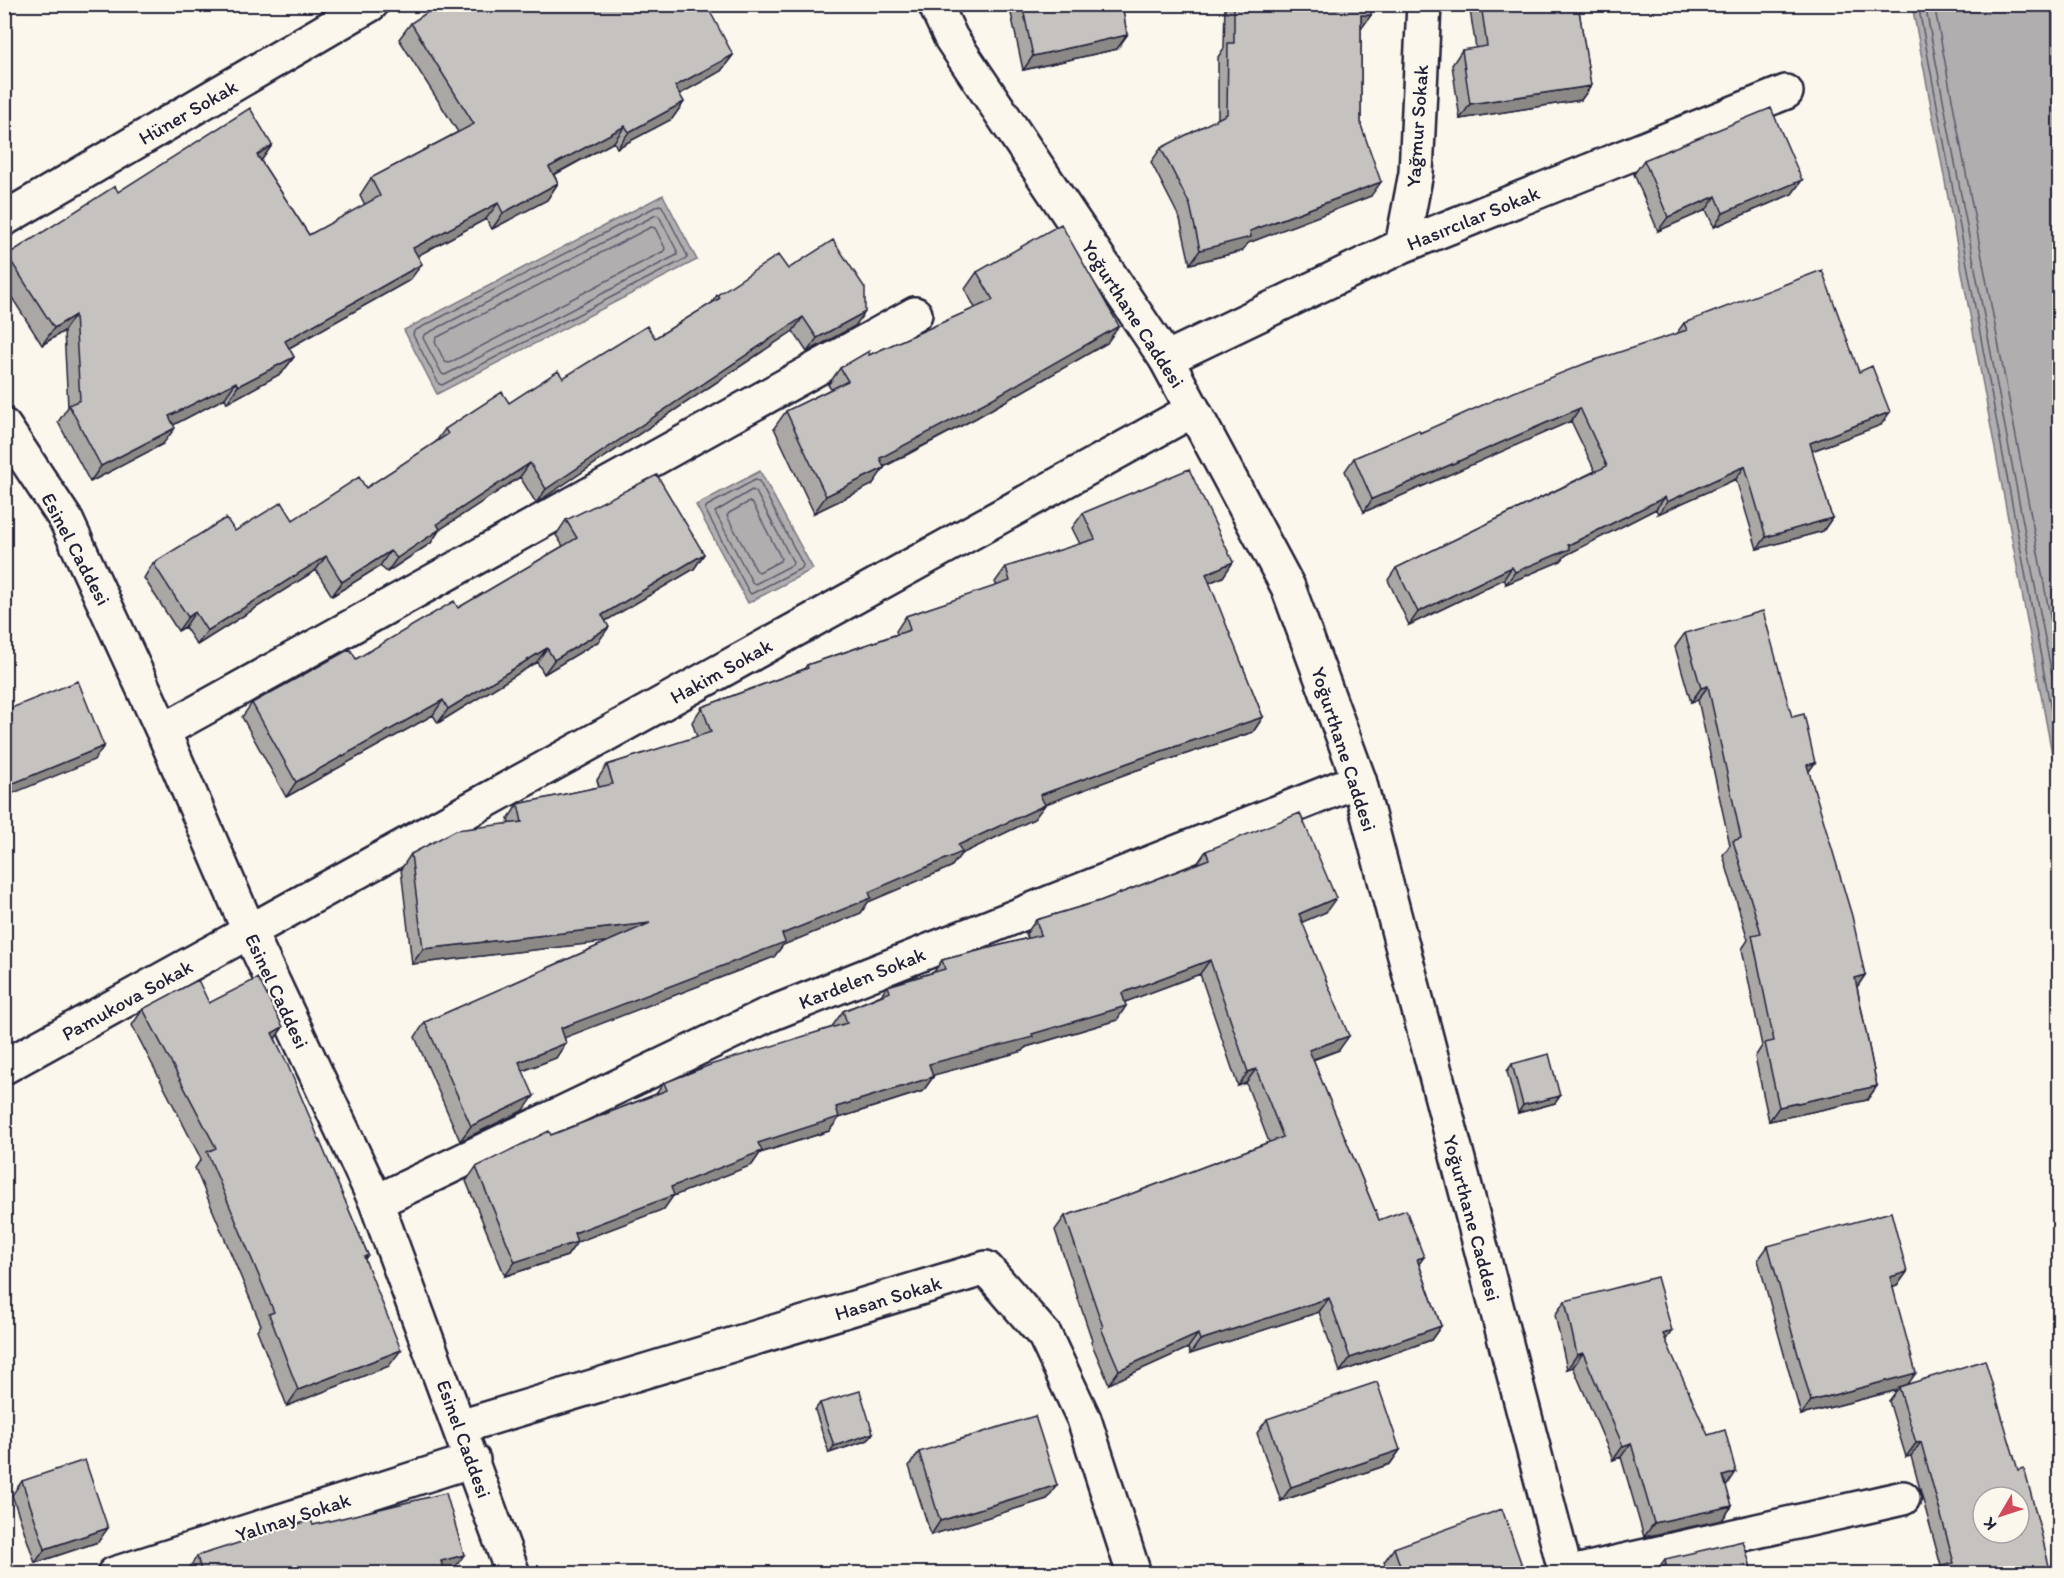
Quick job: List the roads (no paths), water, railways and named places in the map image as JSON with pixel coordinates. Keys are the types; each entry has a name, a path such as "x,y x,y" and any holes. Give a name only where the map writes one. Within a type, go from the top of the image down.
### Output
{"street":[{"name":"Hüner Sokak","path":"4,219 371,4"},
{"name":"Yoğurthane Caddesi","path":"935,4 951,38 1166,359 1288,587 1359,780 1566,1574"},
{"name":"Yağmur Sokak","path":"1402,246 1416,173 1424,4"},
{"name":"Hasırcılar Sokak","path":"1166,359 1402,246 1786,92"},
{"path":"163,731 915,314"},
{"name":"Hakim Sokak","path":"250,933 1193,410"},
{"name":"Esinel Caddesi","path":"4,426 66,520 163,731 250,933 376,1202 513,1574"},
{"name":"Kardelen Sokak","path":"376,1202 765,1016 1359,780"},
{"name":"Pamukova Sokak","path":"4,1067 250,933"},
{"name":"Hasan Sokak","path":"460,1427 986,1268 1045,1336 1084,1419 1134,1574"},
{"name":"Yalınay Sokak","path":"114,1574 472,1460"},
{"path":"1566,1574 1903,1498"}],"water":[{"path":"1912,5 2059,5 2059,791"},
{"path":"663,195 697,260 437,394 404,330"},
{"path":"760,471 813,569 748,603 696,505"}]}
